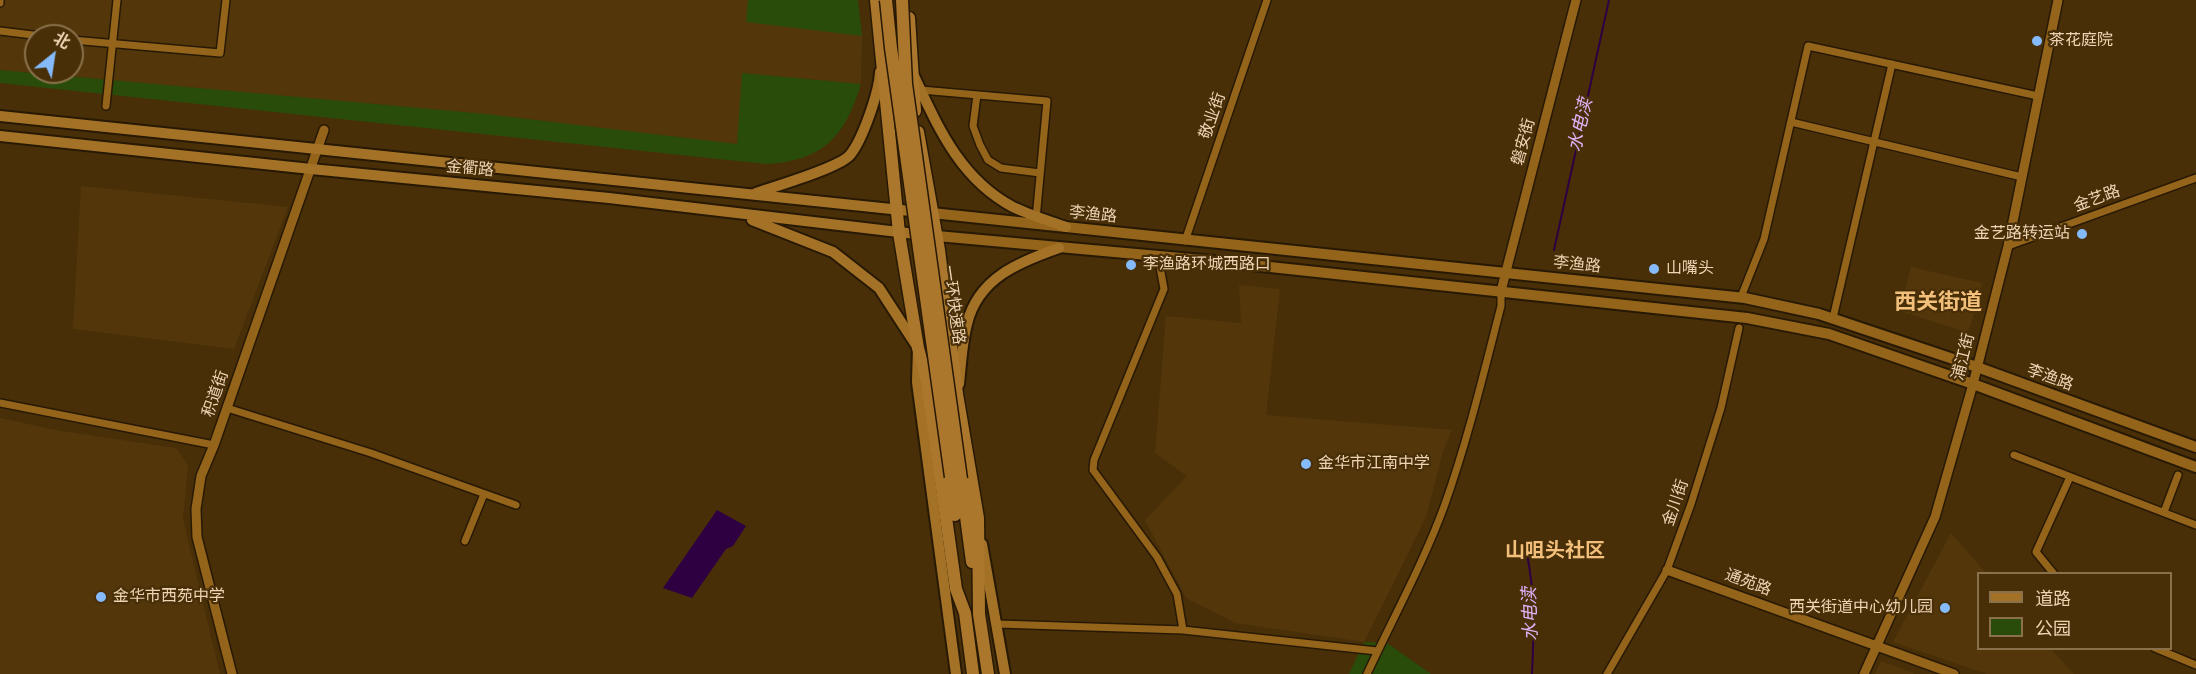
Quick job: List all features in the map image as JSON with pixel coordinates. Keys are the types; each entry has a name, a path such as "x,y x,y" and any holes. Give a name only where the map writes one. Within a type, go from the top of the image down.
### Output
{"highway":[{"path":"876,0 899,233 918,348 927,381 956,589 965,613 974,674"},
{"name":"一环快速路","path":"886,0 891,48 956,478 979,614"},
{"name":"一环快速路","path":"902,0 906,84 956,478 965,613"},
{"path":"908,0 915,112 937,236 957,394 978,518 979,614 988,674"}],"main road":[{"path":"753,194 808,176 850,156 869,117 880,82 881,57"},
{"path":"912,72 947,143 976,181 1036,220"},
{"name":"金衢路","path":"0,116 932,213"},
{"name":"金衢路","path":"0,136 609,198 937,236"},
{"path":"932,213 1036,220"},
{"path":"736,214 833,252 856,268 879,288 918,348 917,382 956,674"},
{"name":"李渔路","path":"1036,220 1066,227 1185,241 1741,297 1833,318 1977,367 2196,447"},
{"name":"李渔路","path":"937,236 1501,291 1759,320 1829,334 1973,384 2196,467"},
{"path":"957,394 967,323 978,299 993,280 1015,265 1059,248"},
{"path":"978,518 1005,674"}],"street":[{"path":"106,106 117,0"},
{"path":"84,42 220,53 226,0"},
{"name":"敬业街","path":"1185,241 1266,0"},
{"name":"磐安街","path":"1501,291 1576,0"},
{"name":"浦江街","path":"1864,674 1935,517 1973,384 2008,246 2058,0"},
{"path":"0,31 24,34"},
{"path":"1741,297 1764,239 1809,46 2038,96"},
{"path":"1833,318 1892,64"},
{"path":"921,90 1047,101 1036,220"},
{"path":"977,95 973,126 988,160 1001,168 1040,172"},
{"path":"1791,122 2022,177"},
{"name":"积道街","path":"232,674 197,537 196,509 201,476 214,445 324,129"},
{"name":"金艺路","path":"2008,246 2196,178"},
{"path":"1158,256 1164,289 1094,460 1094,470 1157,558 1177,594 1183,630"},
{"path":"1367,674 1448,495 1467,439 1501,306 1501,291"},
{"name":"金川街","path":"1607,674 1667,570 1691,504 1721,408 1739,328"},
{"path":"0,403 214,445"},
{"path":"227,408 370,453 516,506"},
{"path":"2014,455 2196,525"},
{"path":"2164,512 2178,475"},
{"path":"2053,572 2036,552 2070,477"},
{"path":"465,541 484,494"},
{"name":"通苑路","path":"1667,570 1954,674"},
{"path":"998,624 1183,630 1377,651"},
{"path":"2160,650 2196,665"}],"shaded area":[{"path":"0,0 748,0 747,22 862,36 861,84 743,73 737,144 486,114 84,78 84,24 24,24 24,72 0,70"},
{"path":"81,186 288,207 234,349 73,329"},
{"path":"1911,267 1982,283 1970,327 1966,332 1900,311"},
{"name":"金华市江南中学","path":"1239,285 1280,289 1266,415 1452,430 1443,452 1426,517 1364,642 1236,623 1186,598 1145,520 1187,476 1155,453 1166,316 1241,323"},
{"name":"金华市西苑中学","path":"0,418 61,431 176,448 188,465 183,519 220,674 0,674"},
{"path":"717,510 746,526 733,546 726,549 692,598 663,588"},
{"name":"西关街道中心幼儿园","path":"1951,533 1985,572 1977,572 1977,650 2052,650 2074,674 1987,674 1893,642"},
{"path":"1881,661 1915,674 1875,674"}],"green space":[{"path":"748,0 858,0 862,36 746,22"},
{"path":"0,70 24,72 24,84 84,84 84,78 486,114 737,144 742,73 861,84 847,118 829,143 803,158 766,164 0,83"},
{"path":"1364,642 1387,643 1431,674 1349,674"}],"waterway":[{"name":"水电渎","path":"1554,250 1609,0"},
{"name":"水电渎","path":"1527,554 1533,614 1532,674"}],"place":[{"name":"茶花庭院","path":"2037,41"},
{"name":"金艺路转运站","path":"2082,234"},
{"name":"李渔路环城西路口","path":"1131,265"},
{"name":"山嘴头","path":"1654,269"},
{"name":"金华市江南中学","path":"1306,464"},
{"name":"金华市西苑中学","path":"101,597"},
{"name":"西关街道中心幼儿园","path":"1945,608"}],"district":[{"name":"西关街道","path":"1938,303"},
{"name":"山咀头社区","path":"1555,552"}]}
